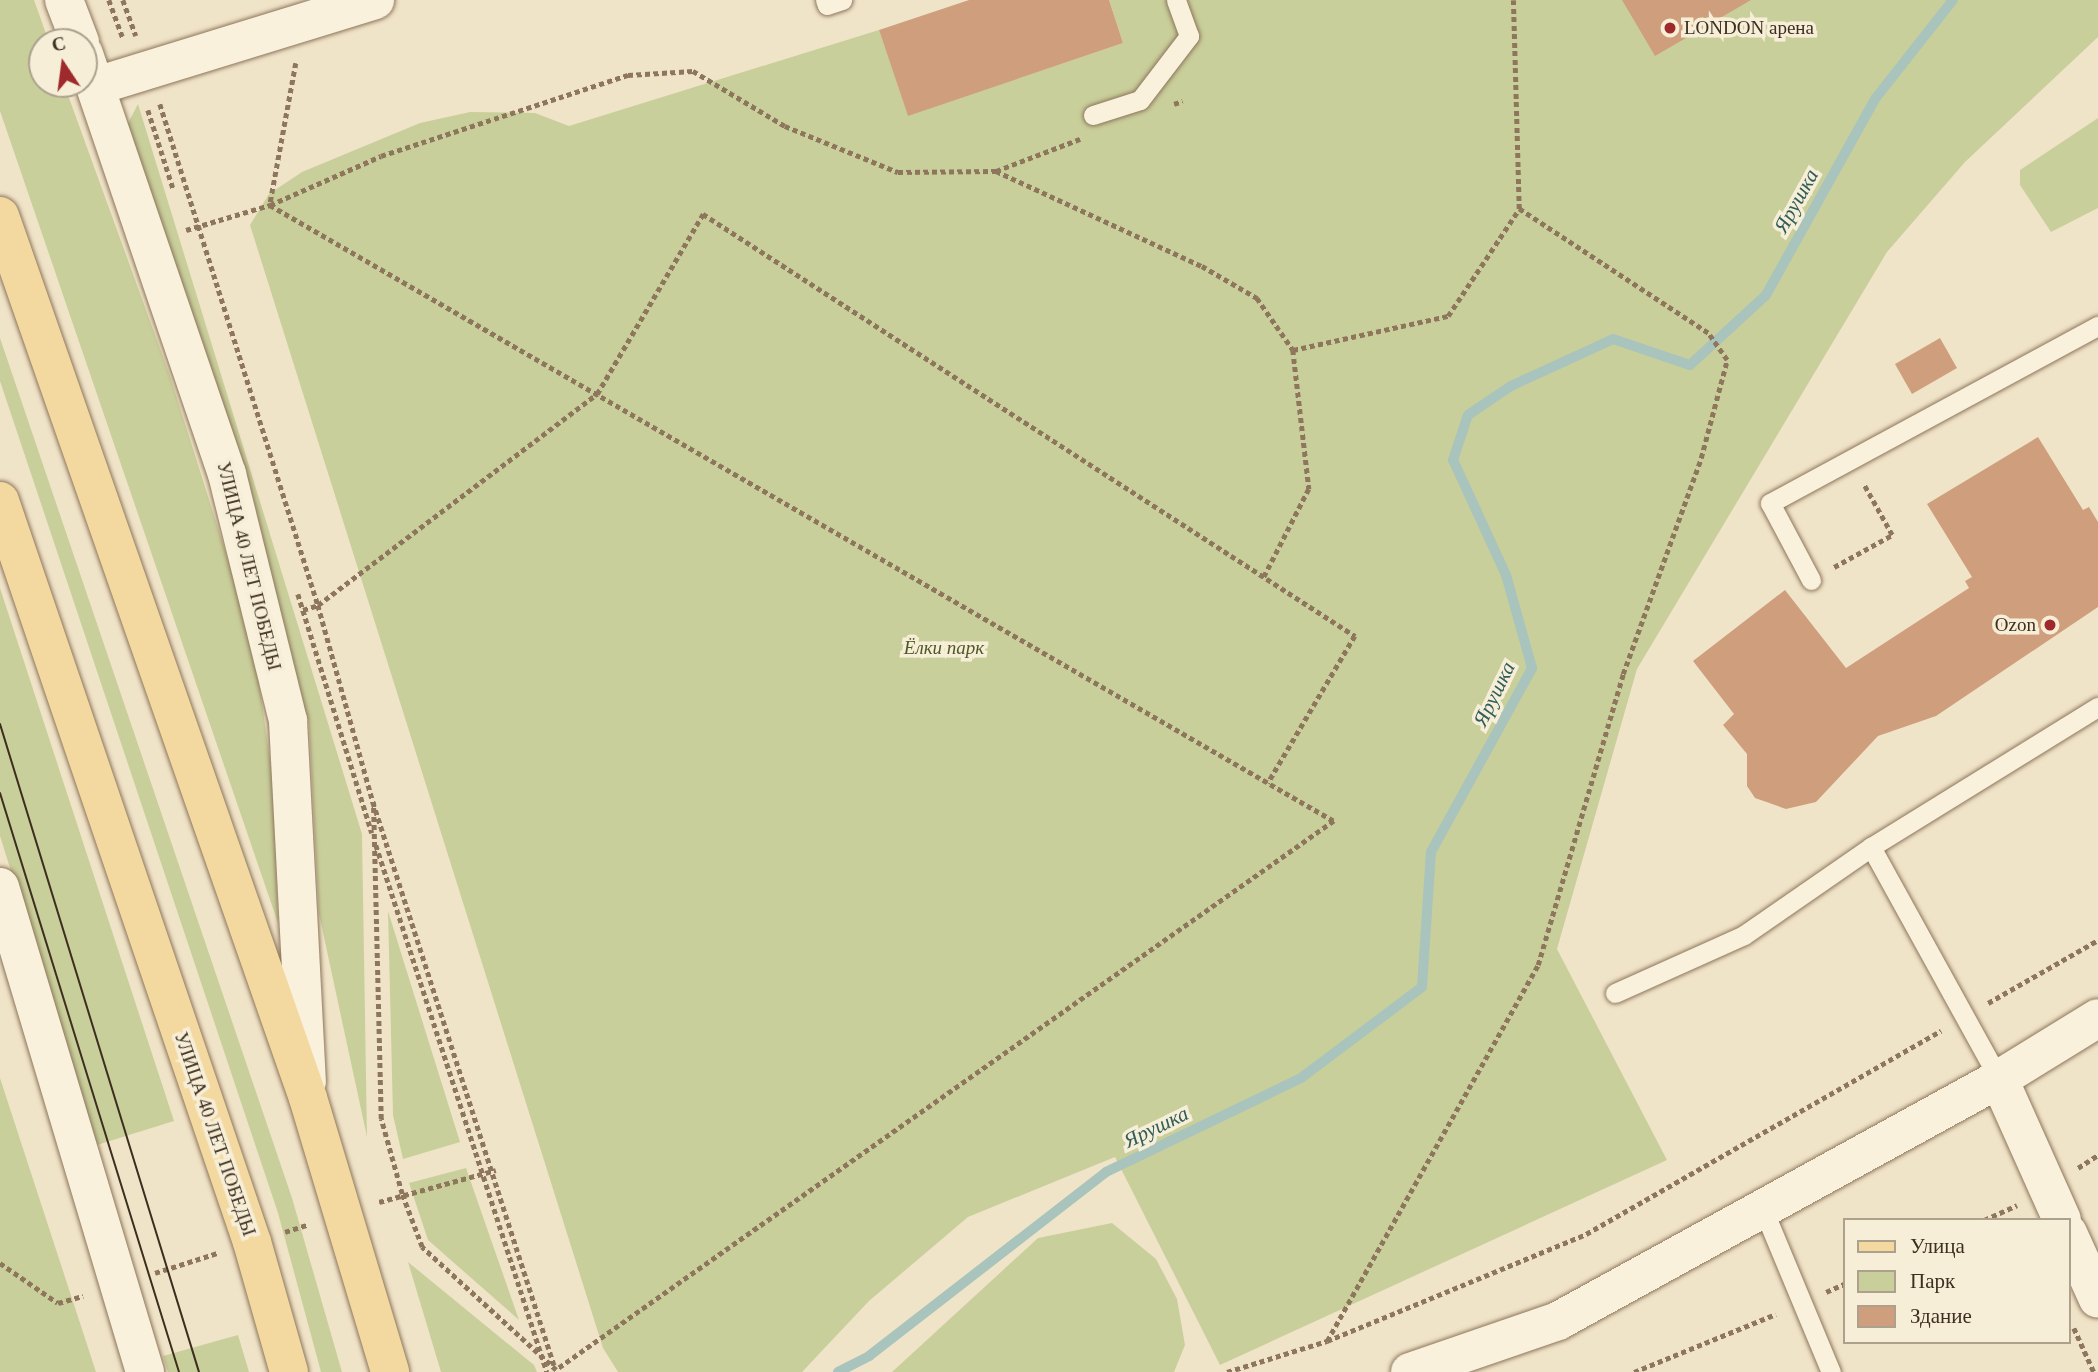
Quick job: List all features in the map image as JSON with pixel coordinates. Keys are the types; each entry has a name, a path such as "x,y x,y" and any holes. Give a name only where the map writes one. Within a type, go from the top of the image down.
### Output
{"main road":[{"name":"УЛИЦА 40 ЛЕТ ПОБЕДЫ","path":"0,216 308,1098 390,1372"},
{"name":"УЛИЦА 40 ЛЕТ ПОБЕДЫ","path":"0,501 252,1242 289,1372"}],"street":[{"path":"64,0 75,28"},
{"path":"98,70 143,71 375,0"},
{"name":"УЛИЦА 40 ЛЕТ ПОБЕДЫ","path":"98,93 228,474 288,721 308,1098"},
{"path":"0,887 145,1372"},
{"path":"1410,1372 1558,1321 1999,1079 2098,1018"},
{"path":"1999,1079 2061,1218"},
{"path":"2070,1237 2098,1298"}],"lane":[{"path":"825,0 827,5 842,0"},
{"path":"1093,115 1140,100 1189,36 1176,0"},
{"path":"1811,580 1770,503 2098,326"},
{"path":"1615,993 1744,935 1871,847 2098,706"},
{"path":"1871,847 1999,1079"},
{"path":"1763,1209 1830,1372"}],"path":[{"path":"109,0 143,71 199,227 318,605 373,802 496,1170 556,1371"},
{"path":"123,0 174,191"},
{"path":"1293,350 1448,316 1519,209 1513,0"},
{"path":"270,205 304,22"},
{"path":"186,230 270,205 381,156 628,75 693,71 785,127 898,172 996,171 1084,138"},
{"path":"1171,105 1183,101"},
{"path":"996,171 1202,267 1256,298 1293,350 1309,489 1263,579"},
{"path":"270,205 1334,821 556,1371"},
{"path":"1327,1341 1538,965 1623,674 1702,458 1727,360 1708,333 1519,209"},
{"path":"303,610 318,605 597,394 703,214 1263,579 1355,636 1268,783"},
{"path":"182,217 190,243"},
{"path":"1811,580 1892,535 1850,459"},
{"path":"295,584 374,838 547,1372"},
{"path":"373,802 381,1119 402,1194 422,1247 556,1371"},
{"path":"1227,1372 1327,1341 1587,1234 2098,940"},
{"path":"402,1194 496,1170"},
{"path":"0,1263 58,1303 120,1285"},
{"path":"1634,1372 1842,1285"},
{"path":"2070,1320 2094,1372"}],"green space":[{"path":"0,0 34,0 44,28 28,28 28,98 69,98 170,376 253,639 274,789 278,923 0,111"},
{"name":"Ёлки парк","path":"1109,0 2098,0 2098,37 1965,162 1887,252 1637,669 1557,949 1667,1160 1220,1365 1115,1157 968,1217 869,1301 802,1372 618,1372 603,1348 250,225 269,194 302,172 420,123 470,112 535,113 569,126 879,30 908,115 1123,43"},
{"path":"138,104 362,834 367,1137 319,914 309,723 237,474 125,129"},
{"path":"2098,118 2098,208 2051,232 2020,185 2020,170"},
{"path":"0,338 292,1198 342,1372 321,1372 278,1213 0,381"},
{"path":"0,588 174,1121 97,1145 0,836"},
{"path":"388,911 460,1142 403,1159 393,1115"},
{"path":"0,1078 96,1372 0,1372"},
{"path":"466,1168 519,1320 428,1240 409,1183"},
{"path":"1112,1223 1156,1259 1177,1299 1185,1345 1174,1372 892,1372 1038,1238"},
{"path":"408,1262 534,1365 537,1372 441,1372"},
{"path":"238,1335 249,1372 168,1372 163,1356"}],"building":[{"path":"969,0 1109,0 1123,43 908,116 879,30"},
{"name":"LONDON арена","path":"1622,0 1751,0 1655,56"},
{"path":"1940,338 1957,368 1912,394 1895,364"},
{"path":"2038,437 2083,510 2089,507 2098,522 2098,607 1936,716 1878,736 1816,802 1786,809 1755,798 1747,786 1747,754 1723,725 1734,714 1693,661 1785,590 1846,668 1969,588 1965,581 1972,577 1927,504"}],"waterway":[{"name":"Ярушка","path":"838,1372 869,1356 1106,1172 1301,1078 1422,987 1431,852 1532,668 1506,575 1453,460 1468,415 1511,386 1613,339 1690,365 1766,295 1875,99 1953,0"}],"tram line":[{"path":"0,724 199,1372"},
{"path":"0,793 179,1372"}],"place":[{"name":"LONDON арена","path":"1670,28"},
{"name":"Ozon","path":"2050,625"}]}
